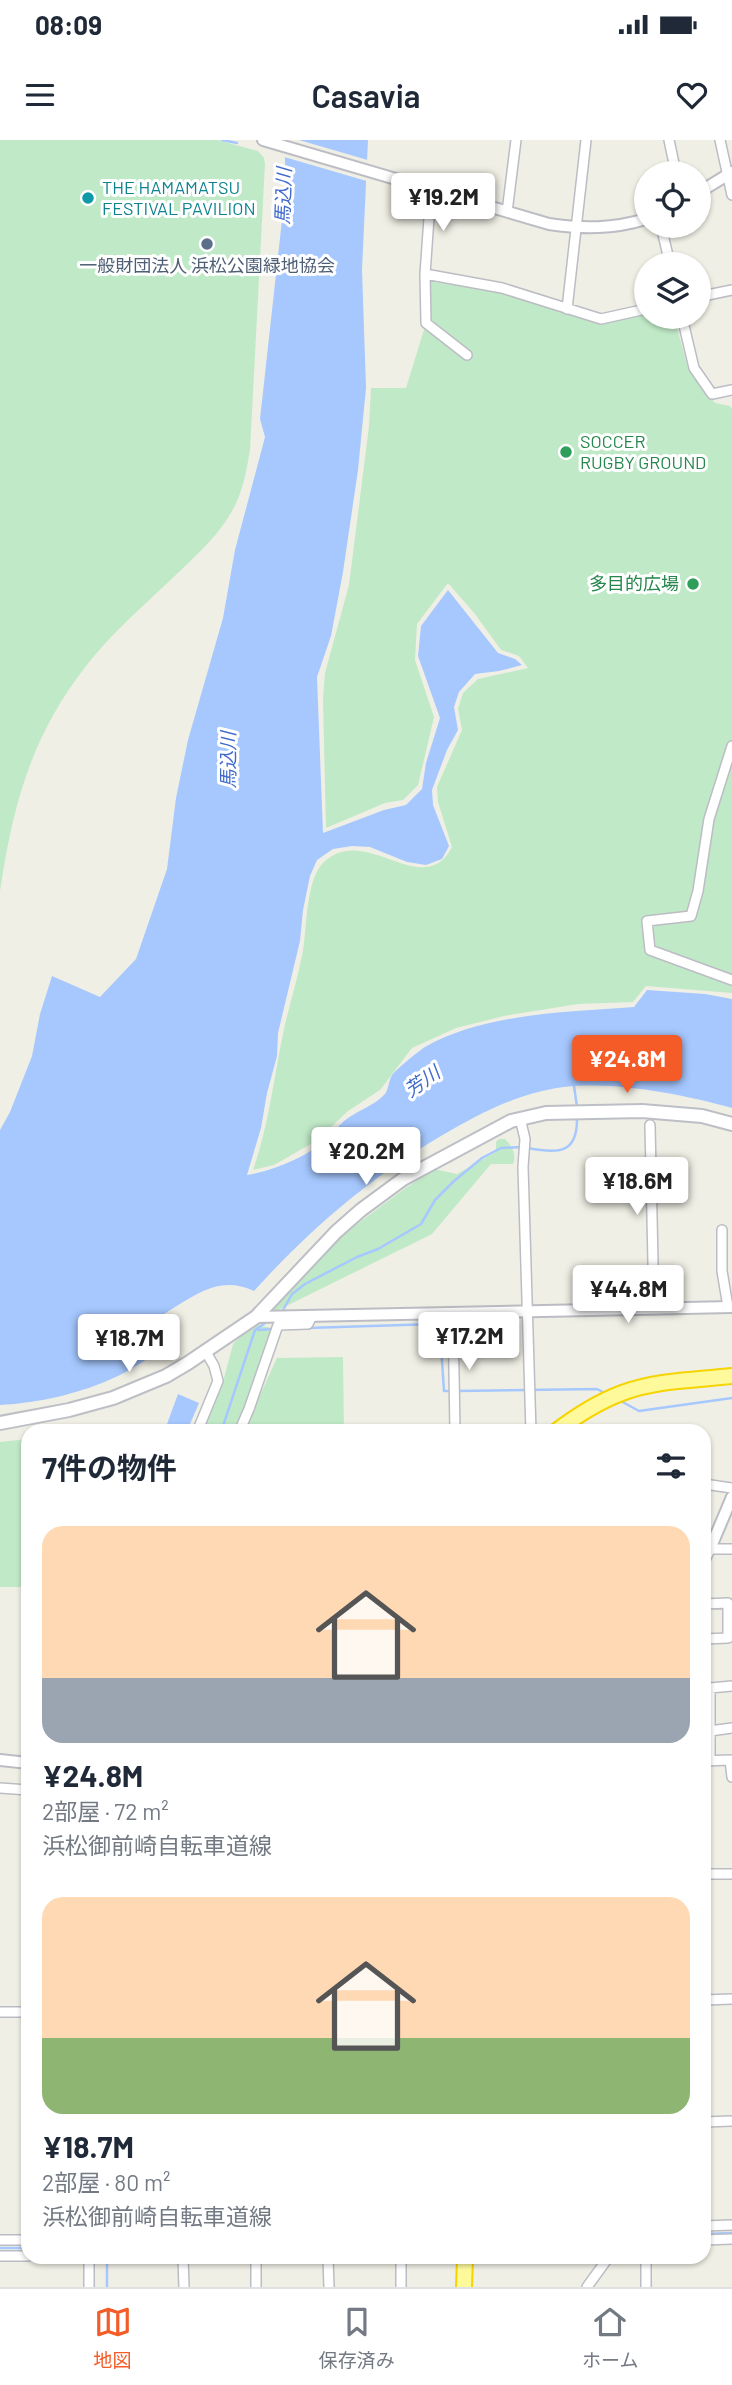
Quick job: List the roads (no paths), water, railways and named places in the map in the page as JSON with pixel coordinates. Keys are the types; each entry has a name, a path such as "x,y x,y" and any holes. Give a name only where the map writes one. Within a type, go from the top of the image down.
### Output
{"highway":[{"path":"566,1424 584,1411 624,1392 732,1376"},
{"path":"464,2287 465,2264"}],"main road":[{"path":"0,1423 69,1410 113,1398 166,1376 256,1317 318,1250 361,1210 403,1179 520,1118 546,1113 642,1111 702,1116 732,1125"}],"street":[{"path":"263,140 550,224 578,228 612,227 634,222"},
{"path":"508,212 516,140"},
{"path":"567,309 586,140"},
{"path":"669,140 673,161"},
{"path":"720,140 730,174 732,195"},
{"path":"711,185 730,174"},
{"path":"432,190 425,274 426,323 467,355"},
{"path":"425,274 502,288 601,319 634,312"},
{"path":"711,294 732,289"},
{"path":"685,329 694,368 712,394 732,390"},
{"path":"732,746 709,819 698,891 691,916 647,921 650,950 732,980"},
{"path":"520,1118 525,1139 523,1167 531,1424"},
{"path":"650,1125 654,1309"},
{"path":"256,1317 730,1307 722,1270 722,1230"},
{"path":"453,1314 455,1424"},
{"path":"242,1424 278,1325 308,1324 312,1316"},
{"path":"200,1424 218,1381 206,1352"},
{"path":"711,1485 732,1488"},
{"path":"711,1542 732,1497"},
{"path":"711,1551 732,1549"},
{"path":"711,1604 728,1603 730,1625 728,1638 711,1639"},
{"path":"711,1688 732,1686"},
{"path":"711,1731 732,1728"},
{"path":"0,1760 21,1762"},
{"path":"711,1761 730,1760 732,1777"},
{"path":"0,1788 21,1790"},
{"path":"711,1874 732,1874"},
{"path":"711,2000 732,1999"},
{"path":"0,2012 21,2012"},
{"path":"711,2122 732,2121"},
{"path":"711,2226 732,2225"},
{"path":"711,2240 732,2239"},
{"path":"0,2240 21,2240"},
{"path":"0,2256 21,2256"},
{"path":"89,2264 89,2287"},
{"path":"183,2264 184,2287"},
{"path":"256,2264 256,2287"},
{"path":"328,2264 329,2287"},
{"path":"401,2264 401,2287"},
{"path":"587,2287 604,2264"},
{"path":"646,2264 646,2287"}],"water":[{"path":"285,140 368,140 362,270 366,388 358,470 343,572 331,636 317,677 323,833 384,810 406,805 422,789 426,763 440,718 418,656 421,626 448,590 498,653 515,659 522,665 475,674 459,692 454,707 458,730 447,750 432,790 433,805 449,846 442,859 426,865 407,862 370,847 352,846 333,849 317,860 310,876 300,941 278,1033 277,1056 261,1128 247,1175 280,1166 311,1151 344,1121 384,1095 392,1075 407,1061 425,1047 448,1036 473,1027 527,1016 634,1007 647,990 705,994 732,999 732,1108 670,1094 605,1086 547,1090 500,1105 441,1136 366,1187 319,1226 254,1291 229,1285 206,1290 117,1342 132,1354 156,1354 123,1374 76,1392 30,1402 0,1405 0,1130 32,1056 40,1014 52,976 100,997 136,959 167,869 176,798 188,740 223,618 235,550 265,437 260,419 285,193"},
{"path":"178,1394 199,1403 190,1424 167,1424"}],"waterway":[{"path":"222,140 237,143"},
{"path":"574,1086 577,1107"},
{"path":"528,1148 548,1151 564,1149 574,1138 577,1117"},
{"path":"282,1312 292,1294 305,1284 378,1249 421,1224 435,1200 482,1158 501,1148 522,1147"},
{"path":"224,1424 255,1330 268,1321"},
{"path":"307,1328 435,1324 440,1331 444,1391 451,1391"},
{"path":"258,1330 273,1329"},
{"path":"457,1391 597,1389 607,1394"},
{"path":"619,1400 639,1411 732,1398"},
{"path":"711,2234 732,2233"},
{"path":"0,2248 21,2248"},
{"path":"107,2264 107,2287"}],"place":[{"name":"THE HAMAMATSU FESTIVAL PAVILION","path":"88,198"},
{"name":"一般財団法人 浜松公園緑地協会","path":"207,244"},
{"name":"SOCCER RUGBY GROUND","path":"566,452"},
{"name":"多目的広場","path":"693,584"}],"water label":[{"name":"馬込川","path":"283,196"},
{"name":"馬込川","path":"228,760"},
{"name":"芳川","path":"422,1081"}]}
